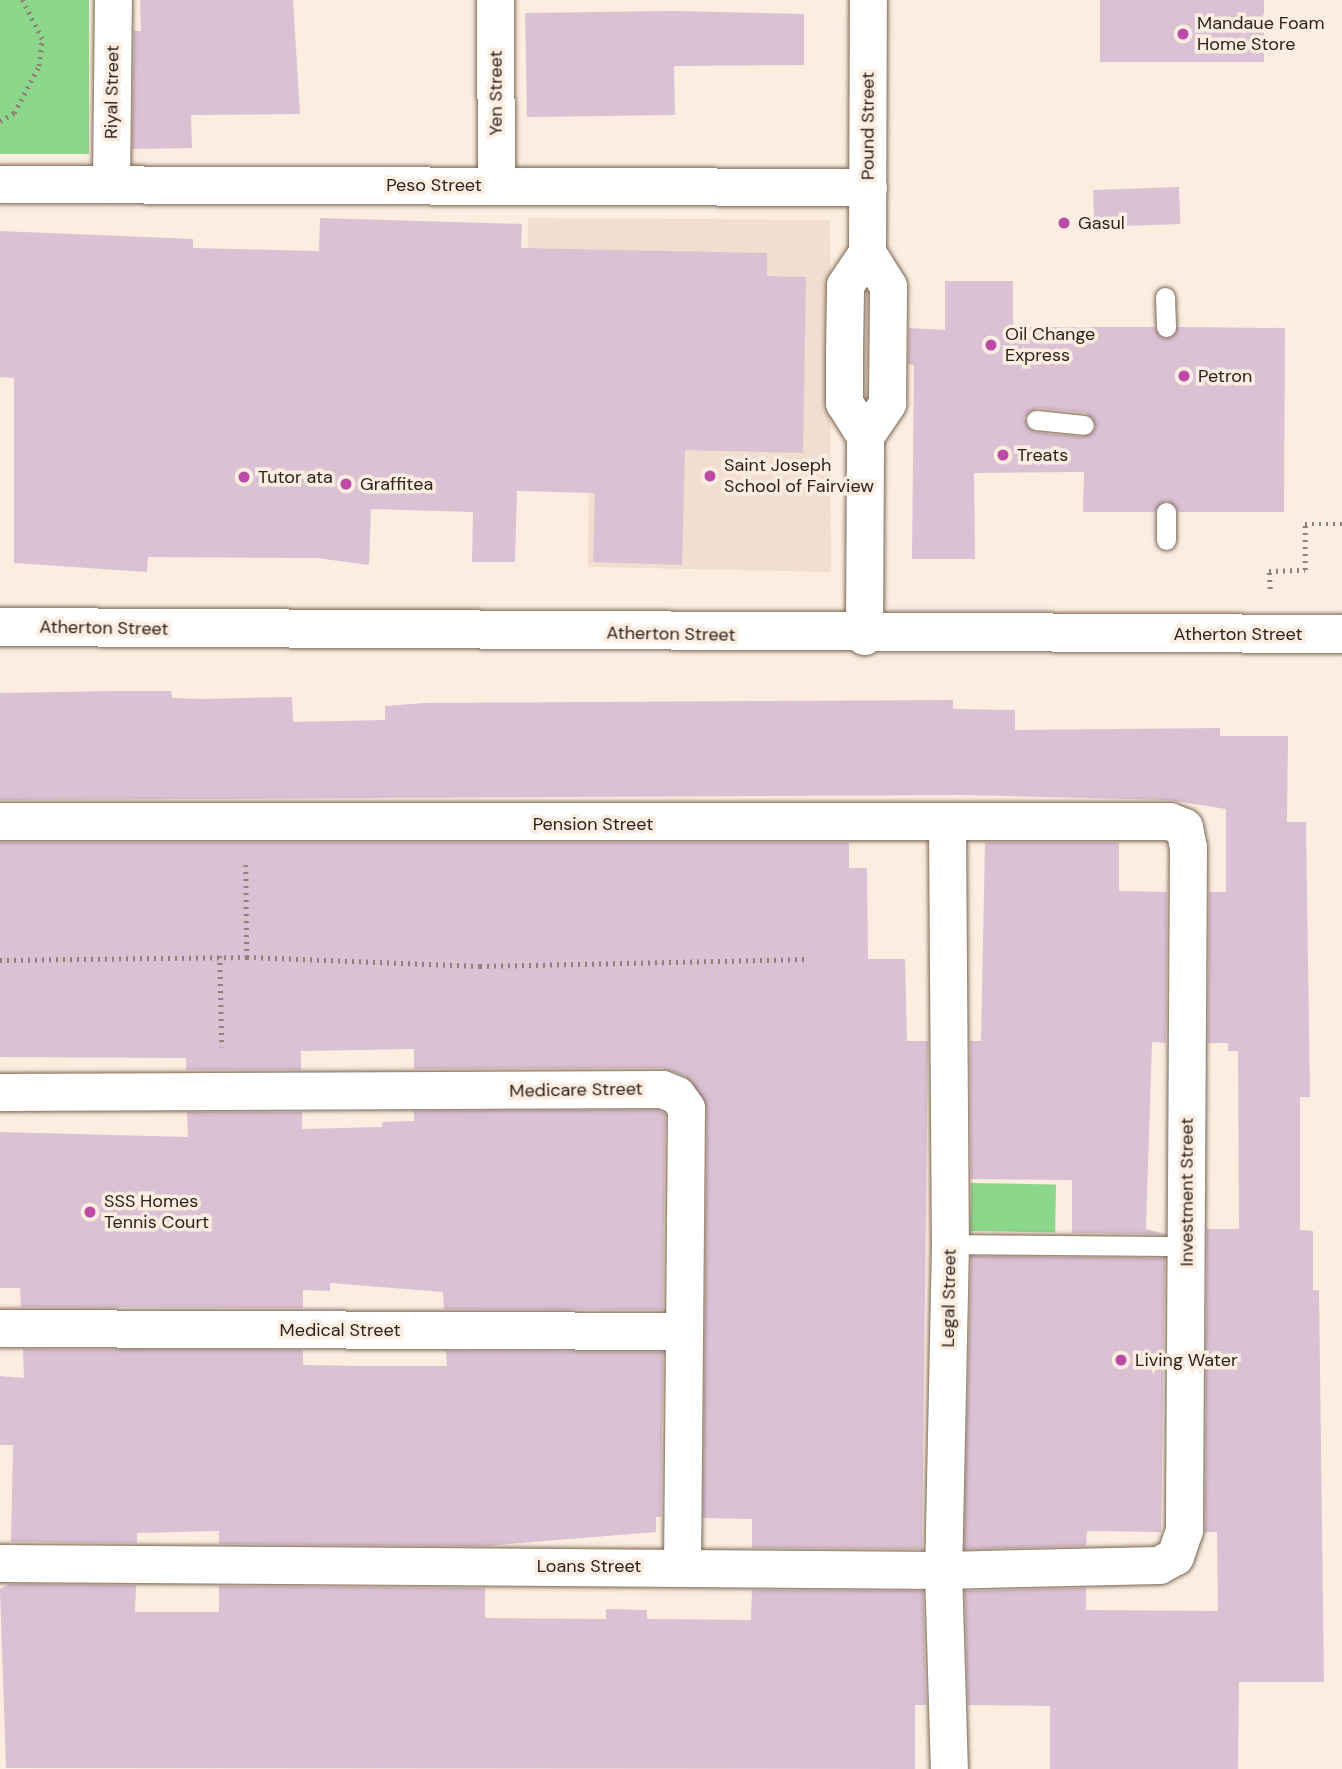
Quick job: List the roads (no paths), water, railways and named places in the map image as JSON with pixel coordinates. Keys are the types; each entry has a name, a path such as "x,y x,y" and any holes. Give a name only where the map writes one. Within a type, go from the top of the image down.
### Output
{"street":[{"name":"Riyal Street","path":"111,184 113,0"},
{"name":"Yen Street","path":"495,0 496,186"},
{"name":"Pound Street","path":"864,636 865,436 844,403 844,352 845,285 867,253 868,0"},
{"name":"Peso Street","path":"0,184 868,187"},
{"name":"Atherton Street","path":"0,627 864,636 1342,634"},
{"name":"Pension Street","path":"0,821 947,826 1169,821 1184,827"},
{"name":"Legal Street","path":"947,826 950,1244 943,1570 949,1769"},
{"name":"Investment Street","path":"1175,1556 1184,1530 1187,1246 1184,827"},
{"name":"Medicare Street","path":"0,1092 223,1095 662,1089 677,1095 686,1108 680,1331 682,1567"},
{"name":"Medical Street","path":"0,1328 680,1331"},
{"name":"Loans Street","path":"0,1563 943,1570 1159,1565 1175,1556"}],"lane":[{"path":"1165,297 1166,327"},
{"path":"1036,420 1084,425"},
{"path":"1166,512 1166,540"},
{"path":"950,1244 1187,1246"}],"place":[{"name":"Mandaue Foam Home Store","path":"1183,34"},
{"name":"Gasul","path":"1064,223"},
{"name":"Oil Change Express","path":"991,345"},
{"name":"Petron","path":"1184,376"},
{"name":"Treats","path":"1003,455"},
{"name":"Saint Joseph School of Fairview","path":"710,476"},
{"name":"Tutor ata","path":"244,477"},
{"name":"Graffitea","path":"346,484"},
{"name":"SSS Homes Tennis Court","path":"90,1212"},
{"name":"Living Water","path":"1121,1360"}]}
